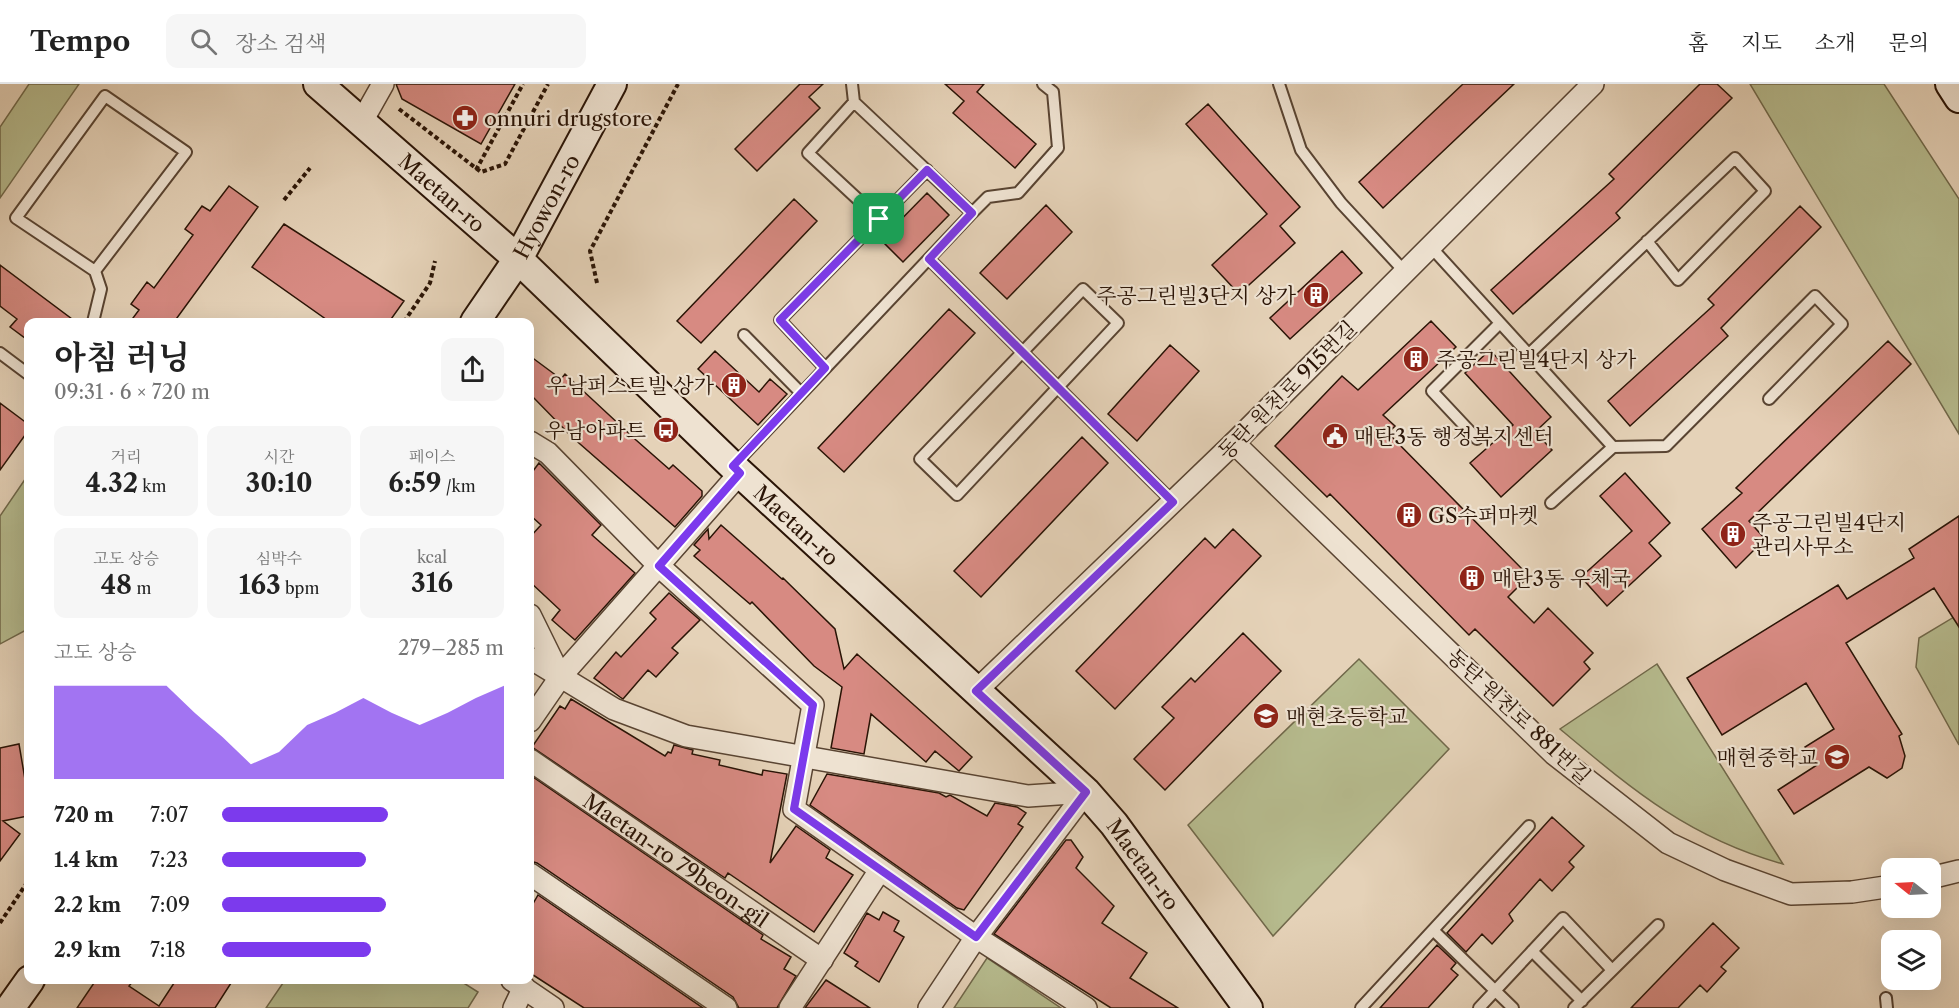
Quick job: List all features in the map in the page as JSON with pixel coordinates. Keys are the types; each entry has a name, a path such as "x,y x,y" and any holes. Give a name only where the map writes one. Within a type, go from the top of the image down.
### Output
{"street":[{"name":"Maetan-ro","path":"318,84 518,260 737,469 1086,792 1114,824 1239,1004"},
{"path":"361,123 382,84"},
{"name":"Hyowon-ro","path":"478,318 518,260 612,84"},
{"name":"동탄 원천로 915번길","path":"976,691 1234,443 1593,84"},
{"path":"1950,84 1959,98"},
{"name":"동탄 원천로 881번길","path":"1234,443 1554,754 1668,843 1725,870 1791,894 1852,892 1881,888"},
{"path":"534,444 548,453 659,566 813,705 794,809 976,937 1086,1008"},
{"path":"534,715 561,676 659,566 737,469"},
{"path":"534,623 561,676"},
{"path":"534,660 614,709 686,736 805,755 1028,796 1086,792"},
{"name":"Maetan-ro 79beon-gil","path":"534,763 822,960"},
{"path":"929,1008 976,937 1086,792"},
{"path":"790,1008 880,870"},
{"path":"1941,875 1959,871"},
{"path":"534,877 726,1008"},
{"path":"10,1008 27,984"},
{"path":"514,1008 518,984"},
{"path":"519,984 553,1008"}],"lane":[{"path":"852,84 854,102 972,213"},
{"path":"737,469 801,393 972,213 988,198 1018,193 1058,148 1053,92 1043,84"},
{"path":"1279,84 1301,150 1341,203 1405,272"},
{"path":"94,318 101,289 95,272 16,218 105,96 186,152 95,272"},
{"path":"854,102 808,153 879,219"},
{"path":"1528,354 1735,158 1765,191 1678,280 1647,242"},
{"path":"825,368 780,320 927,170"},
{"path":"1430,246 1613,447"},
{"path":"929,259 1173,502"},
{"path":"1083,290 1118,323 957,495 920,459 1021,351 1083,290"},
{"path":"1551,503 1613,447 1666,446 1815,296 1842,324 1769,399"},
{"path":"1477,439 1432,391 1500,323"},
{"path":"744,335 801,393"},
{"path":"0,353 24,371"},
{"path":"1361,1008 1529,826"},
{"path":"1479,1008 1563,918 1612,970"},
{"path":"1532,951 1578,1004 1658,925"},
{"path":"1433,930 1513,1008"}],"path":[{"path":"476,170 523,84"},
{"path":"399,108 481,172 505,164 548,84"},
{"path":"597,283 590,250 678,84"},
{"path":"284,200 310,168"},
{"path":"407,318 430,283 435,261"},
{"path":"0,923 24,887"}],"green space":[{"path":"29,84 79,84 0,198 0,127"},
{"path":"1750,84 1884,84 1959,199 1959,434"},
{"path":"24,481 24,631 0,644 0,516"},
{"path":"1959,614 1959,745 1916,667 1919,638"},
{"path":"1359,659 1449,749 1273,936 1188,825"},
{"path":"1657,664 1783,864 1719,841 1690,826 1638,792 1560,729"},
{"path":"987,958 1061,1008 954,1008"},
{"path":"282,984 465,984 478,992 468,1008 266,1008"}],"building":[{"path":"396,84 515,84 481,144 402,99"},
{"path":"800,84 823,84 809,97 820,108 757,171 735,149"},
{"path":"945,84 984,84 977,92 1036,144 1015,168 953,113 964,101"},
{"path":"1463,84 1514,84 1383,208 1359,182"},
{"path":"1700,84 1717,84 1732,98 1616,213 1620,218 1513,314 1491,290 1614,179 1609,174"},
{"path":"1208,104 1300,207 1280,226 1295,243 1239,294 1212,265 1267,214 1186,124"},
{"path":"229,186 258,207 177,318 133,318 139,310 131,304 147,282 154,288 193,235 185,229 202,206 210,211"},
{"path":"927,193 949,215 903,262 881,240"},
{"path":"794,199 817,221 701,343 677,321"},
{"path":"1046,205 1072,232 1007,299 980,273"},
{"path":"1800,206 1821,227 1721,328 1728,336 1630,426 1608,401 1714,305 1708,299"},
{"path":"284,224 404,301 392,318 324,318 252,267"},
{"name":"주공그린빌3단지 상가","path":"1342,251 1362,273 1290,339 1270,318"},
{"path":"0,265 71,318 24,318 24,337 10,327 17,319 0,306"},
{"path":"949,309 975,333 844,472 818,448"},
{"path":"1431,321 1456,347 1383,415 1395,426 1388,433 1529,576 1508,597 1534,623 1548,608 1593,653 1584,662 1590,669 1553,706 1475,629 1469,635 1330,494 1327,497 1275,446 1342,376 1358,390"},
{"path":"1888,341 1911,364 1749,521 1765,539 1736,568 1702,529 1742,493 1736,488"},
{"path":"1170,345 1199,371 1137,441 1108,414"},
{"path":"1490,350 1551,417 1535,432 1552,450 1501,497 1470,463 1513,425 1465,373"},
{"name":"우남퍼스트빌 상가","path":"715,351 759,392 770,379 787,394 758,425 698,369"},
{"path":"534,359 561,379 565,374 669,469 673,465 702,491 702,496 675,527 572,437 534,398"},
{"path":"0,403 24,421 24,437 0,470"},
{"path":"1082,437 1108,463 981,597 954,571"},
{"path":"539,463 601,525 592,535 635,573 575,640 552,620 560,610 534,586 534,533 541,525 534,519 534,470"},
{"path":"1625,473 1670,523 1649,543 1661,556 1607,606 1581,577 1632,531 1600,496"},
{"path":"1959,516 1959,627 1934,588 1846,643 1902,734 1899,736 1905,756 1902,768 1887,778 1869,767 1794,814 1778,790 1817,765 1805,747 1834,729 1806,683 1722,735 1687,678 1838,585 1847,599 1914,558 1909,549"},
{"path":"721,525 783,578 835,629 844,669 857,654 972,757 959,771 935,751 926,762 871,714 864,754 831,748 842,687 814,666 752,602 750,604 694,556 700,550 694,545 708,529 709,539"},
{"path":"1233,529 1261,556 1115,709 1076,671 1205,538 1215,548"},
{"path":"669,593 700,620 672,648 678,653 656,677 648,670 623,699 594,678 616,652 621,657 656,619 650,613"},
{"path":"1243,633 1281,671 1165,790 1134,759 1174,718 1162,707 1191,678 1195,682"},
{"path":"571,699 665,756 668,752 671,753 674,745 693,750 692,754 720,760 719,765 762,775 763,770 787,774 770,863 796,826 830,850 826,858 853,875 814,932 728,873 725,878 534,748 534,744 560,706 565,709"},
{"path":"19,744 24,773 24,817 3,821 20,834 0,861 0,748"},
{"path":"827,774 939,793 946,797 950,795 987,816 995,803 1017,807 1026,813 1018,824 1023,827 964,910 957,908 810,805"},
{"path":"534,778 763,935 761,939 791,957 784,969 796,976 777,1008 739,1008 733,997 534,862"},
{"path":"1552,817 1584,846 1569,862 1574,867 1552,891 1540,879 1509,914 1513,921 1492,944 1482,934 1466,952 1447,933"},
{"path":"1066,840 1071,840 1083,857 1076,868 1114,906 1102,923 1147,953 1130,978 1178,1008 1111,1008 994,934"},
{"path":"538,895 703,1008 584,1008 534,976 534,902"},
{"path":"883,912 899,921 894,931 904,937 879,982 855,966 858,962 844,953 867,913 879,920"},
{"path":"1713,923 1739,948 1721,967 1726,971 1707,992 1700,985 1678,1008 1631,1008"},
{"path":"1437,945 1456,963 1451,969 1458,975 1428,1008 1380,1008"},
{"path":"826,980 870,1008 805,1008"},
{"path":"93,984 131,984 129,986 159,1006 173,984 230,984 215,1008 77,1008"}],"place":[{"name":"onnuri drugstore","path":"465,118"},
{"name":"주공그린빌3단지 상가","path":"1316,295"},
{"name":"주공그린빌4단지 상가","path":"1416,359"},
{"name":"우남퍼스트빌 상가","path":"734,385"},
{"name":"우남아파트","path":"666,430"},
{"name":"매탄3동 행정복지센터","path":"1335,436"},
{"name":"GS수퍼마켓","path":"1409,515"},
{"name":"주공그린빌4단지 관리사무소","path":"1733,534"},
{"name":"매탄3동 우체국","path":"1472,578"},
{"name":"매현초등학교","path":"1266,716"},
{"name":"매현중학교","path":"1837,757"}],"route":[{"path":"927,170 972,213 929,259 1173,502 976,691 1086,792 976,937 794,809 813,705 659,566 740,473 733,466 825,368 780,320 879,219 927,170"}]}
